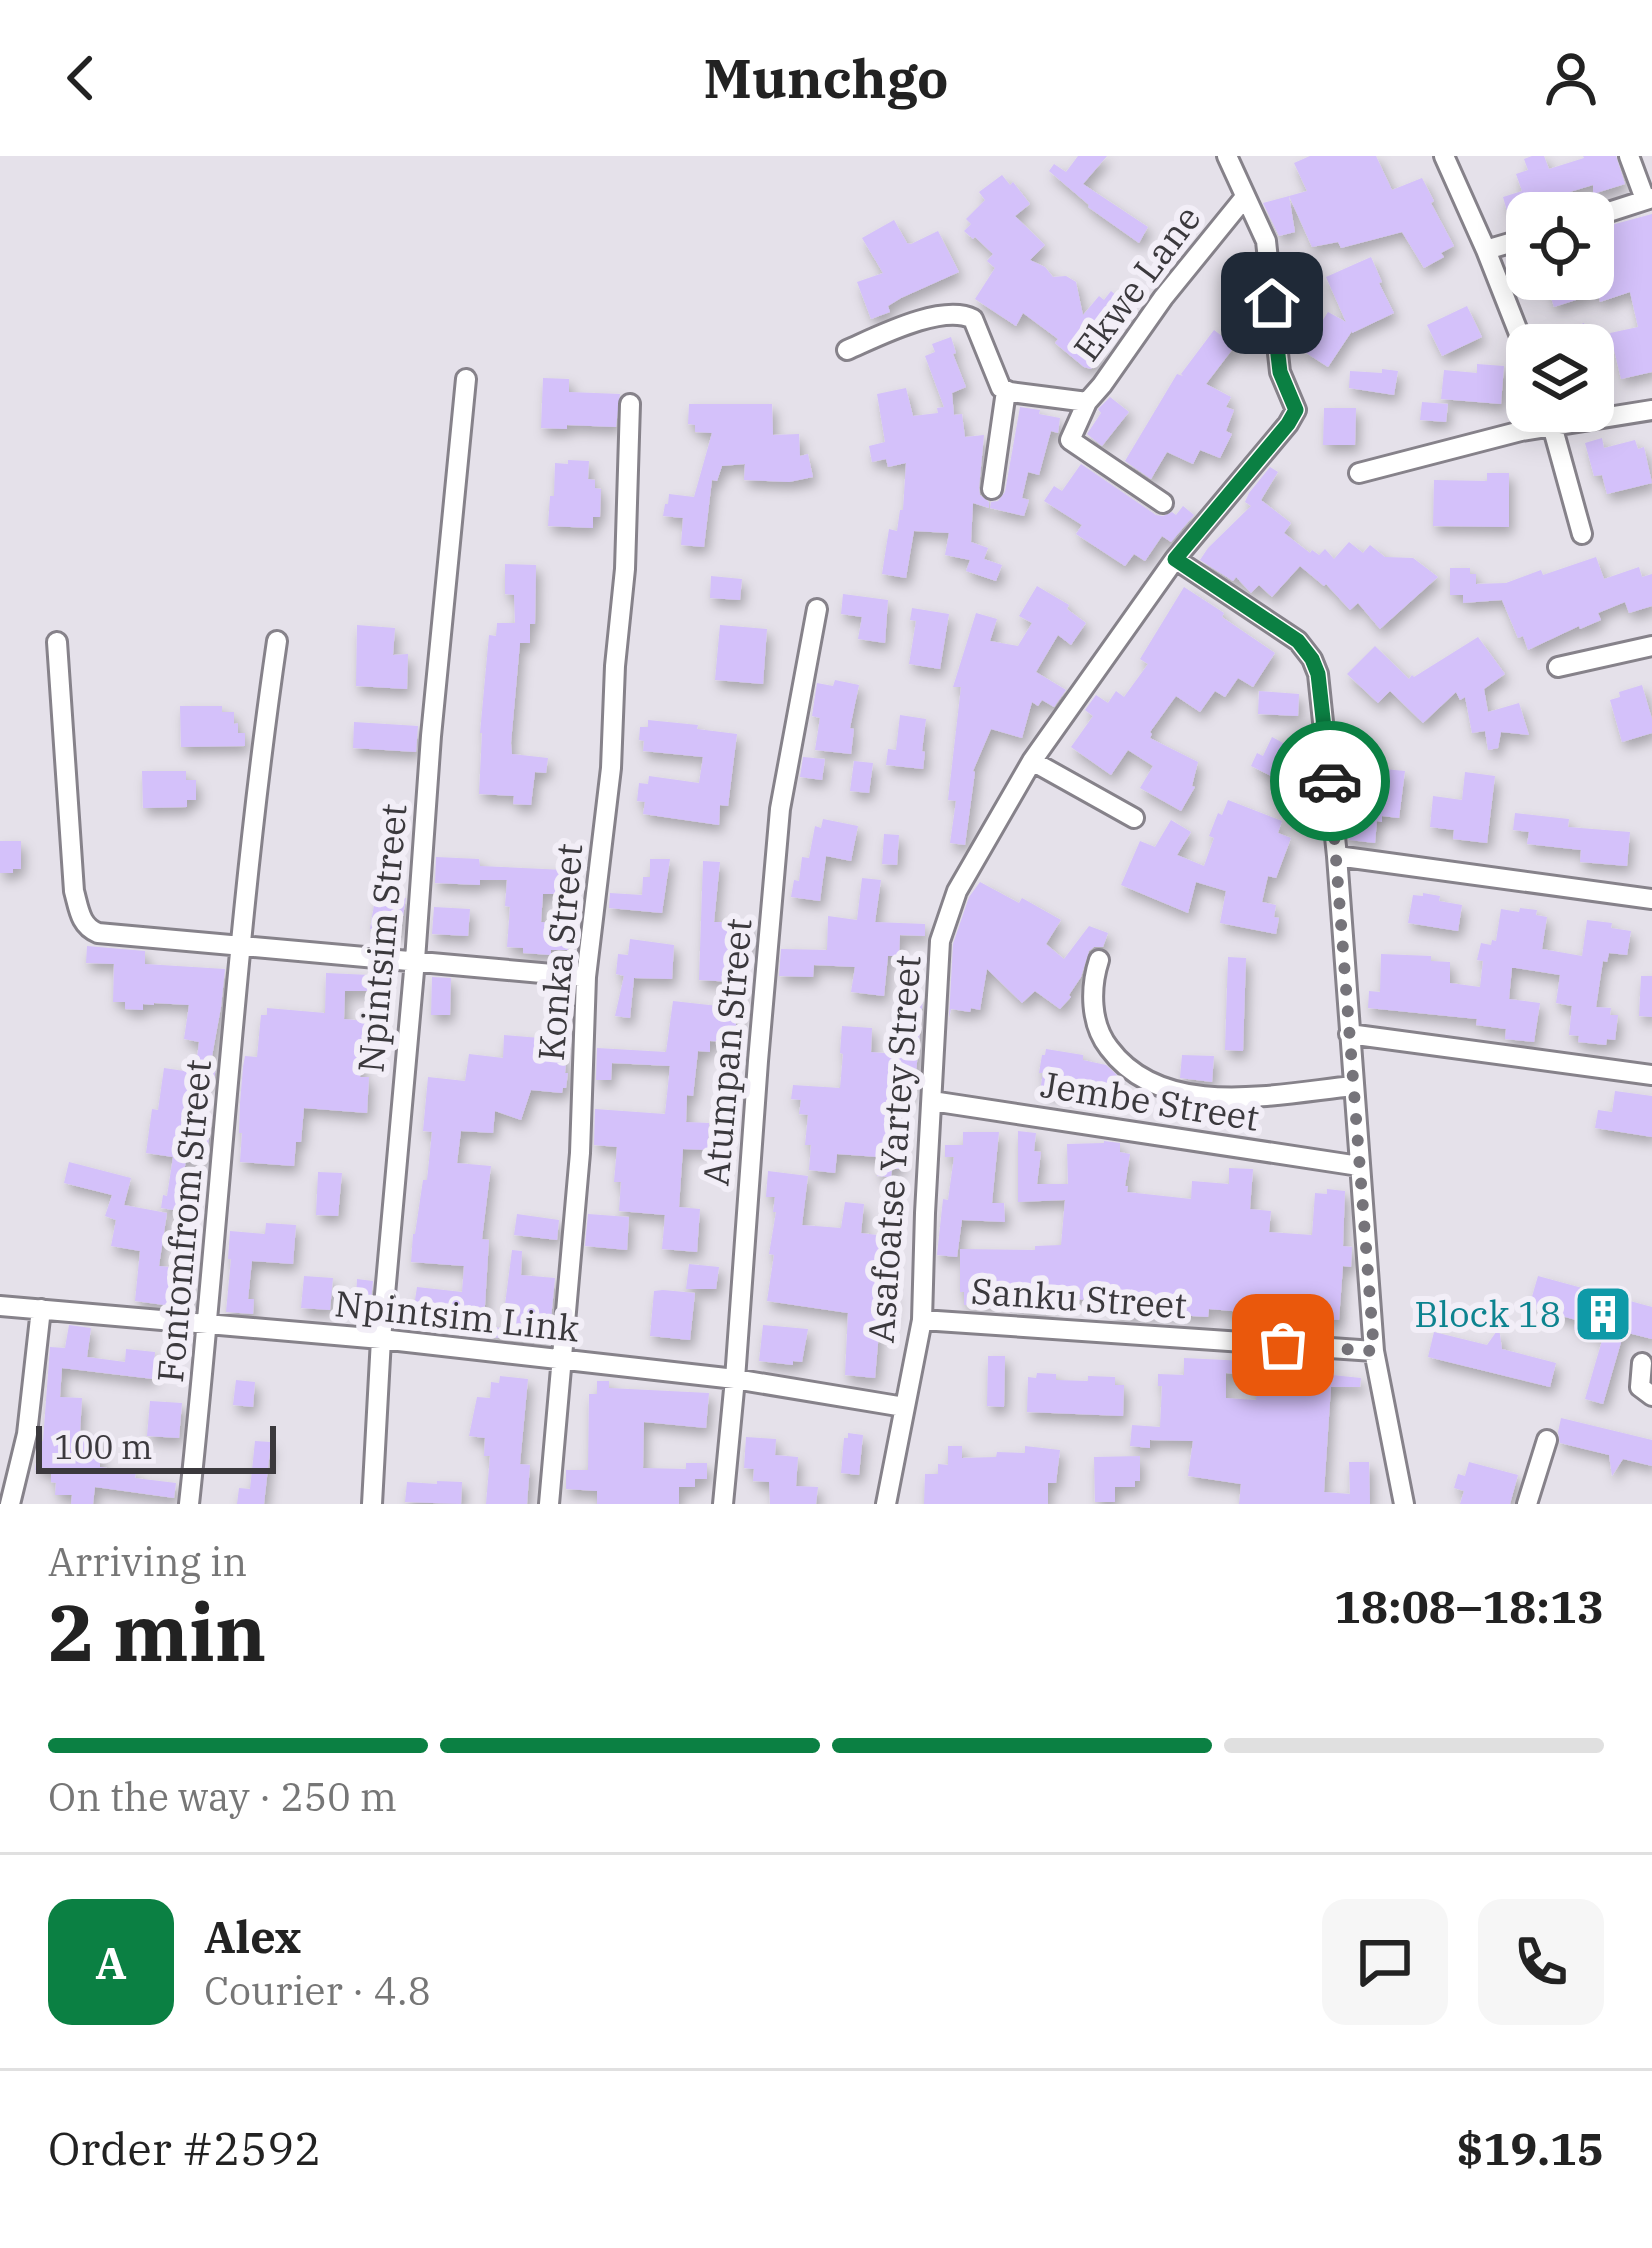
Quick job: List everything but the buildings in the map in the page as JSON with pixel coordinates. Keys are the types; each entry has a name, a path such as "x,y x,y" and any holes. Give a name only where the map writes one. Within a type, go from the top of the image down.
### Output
{"street":[{"name":"Asafoatse Yartey Street","path":"886,1504 922,1320 940,941 957,892 1032,761 1175,559 1296,410 1280,372 1265,241 1227,156"},
{"path":"1444,156 1515,324"},
{"path":"1614,210 1649,198 1629,156"},
{"name":"Ekwe Lane","path":"1006,391 1087,402 1245,197"},
{"path":"1486,250 1506,244"},
{"path":"847,350 907,325 956,314 973,319 998,385 1006,391 992,490"},
{"name":"Npintsim Street","path":"372,1504 381,1339 431,736 466,379"},
{"path":"1087,402 1070,440 1163,502"},
{"name":"Konka Street","path":"550,1504 580,1153 586,977 611,768 631,404"},
{"path":"1614,413 1652,410"},
{"path":"1359,473 1513,432"},
{"path":"1554,432 1582,535"},
{"path":"1175,559 1298,641 1312,659 1322,698 1374,1351 1403,1504"},
{"name":"Atumpan Street","path":"723,1504 780,809 817,609"},
{"name":"Fontomfrom Street","path":"189,1504 258,769 277,641"},
{"path":"57,642 74,891 87,928 586,977"},
{"path":"1558,668 1652,646"},
{"path":"1032,761 1134,818"},
{"path":"1337,856 1652,899"},
{"path":"1100,960 1092,993 1096,1025 1104,1043 1138,1077 1190,1096 1353,1086"},
{"path":"1349,1034 1652,1075"},
{"name":"Jembe Street","path":"932,1101 1359,1166"},
{"name":"Npintsim Link","path":"0,1306 381,1339 735,1379 904,1407"},
{"path":"10,1504 27,1434 41,1309"},
{"name":"Sanku Street","path":"922,1320 1374,1351"},
{"path":"1642,1363 1640,1387 1652,1396"},
{"path":"1527,1504 1546,1440"}],"way so far":[{"path":"1283,1345 1374,1351 1330,781"}],"place":[{"name":"Block 18","path":"1603,1314"}],"route":[{"path":"1272,303 1280,372 1296,410 1175,559 1298,641 1312,659 1322,698 1330,781"}]}
